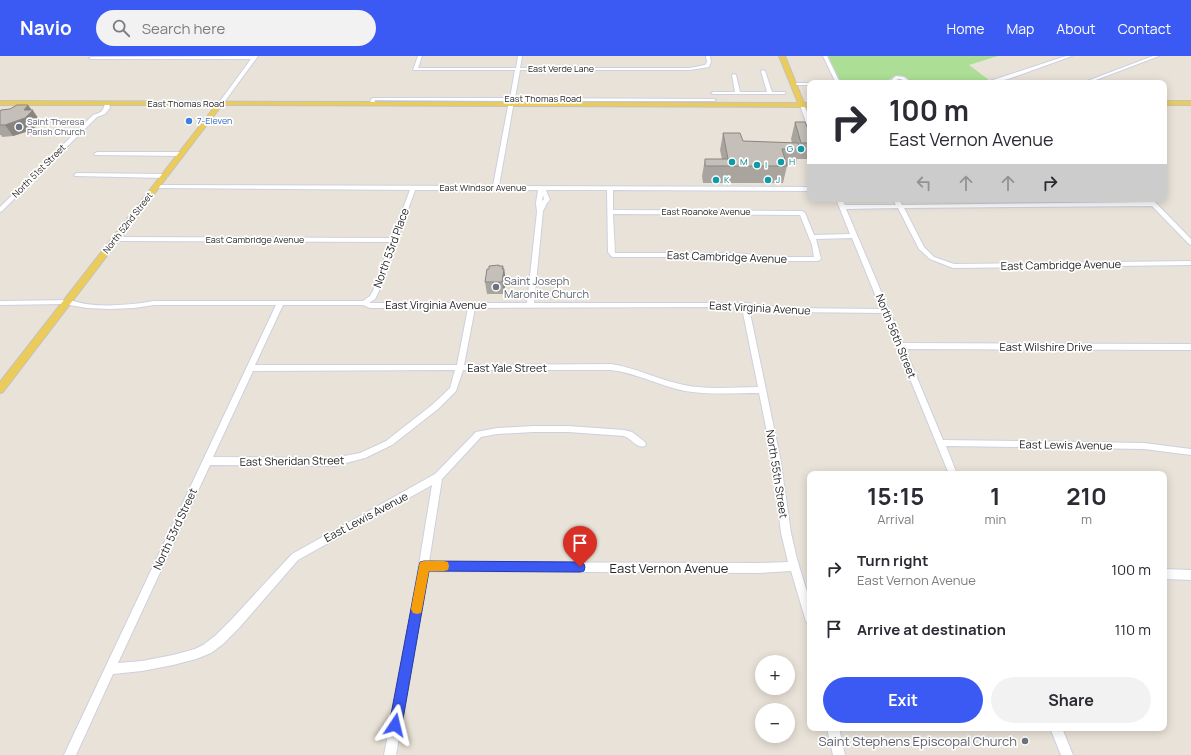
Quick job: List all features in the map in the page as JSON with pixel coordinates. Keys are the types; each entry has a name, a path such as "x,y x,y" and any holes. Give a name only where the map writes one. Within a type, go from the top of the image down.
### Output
{"main road":[{"path":"782,56 802,105"},
{"name":"East Thomas Road","path":"0,103 372,104 714,102 807,105"},
{"path":"1167,103 1191,103"},
{"name":"North 52nd Street","path":"0,389 220,104"}],"street":[{"name":"East Verde Lane","path":"420,56 415,69 690,69 707,66 709,62 708,56"},
{"path":"496,188 520,56"},
{"path":"825,56 837,80"},
{"path":"997,80 1070,56"},
{"path":"1092,80 1157,56"},
{"path":"92,57 255,57"},
{"name":"North 52nd Street","path":"220,104 255,57"},
{"path":"763,71 770,93"},
{"path":"734,75 738,93"},
{"path":"794,84 807,84"},
{"path":"714,102 713,90 738,93 783,93"},
{"name":"North 51st Street","path":"0,210 95,116 103,112 107,108 107,104"},
{"path":"802,105 807,117"},
{"path":"97,154 181,154"},
{"path":"77,175 165,176"},
{"name":"East Windsor Avenue","path":"156,187 807,189"},
{"name":"North 53rd Place","path":"364,303 373,297 376,291 413,188"},
{"path":"530,305 541,202 547,200 542,188"},
{"path":"610,188 610,212"},
{"name":"North 56th Street","path":"840,202 952,471"},
{"path":"898,202 900,206"},
{"path":"843,207 1154,204 1191,242"},
{"name":"East Cambridge Avenue","path":"900,206 921,248 932,258 946,264 962,266 1191,263"},
{"name":"East Cambridge Avenue","path":"610,212 613,255 734,255 778,259 818,259 812,237"},
{"name":"East Roanoke Avenue","path":"610,212 802,212 812,237"},
{"path":"812,237 854,236"},
{"name":"East Cambridge Avenue","path":"115,240 395,240"},
{"name":"East Virginia Avenue","path":"0,303 66,303 77,305 134,306 154,304 364,303 370,306 745,305 786,310 886,311"},
{"name":"North 53rd Street","path":"70,755 280,304"},
{"name":"East Sheridan Street","path":"206,461 327,462 362,456 389,443 446,397 453,389 460,368 472,305"},
{"name":"North 55th Street","path":"745,305 776,457 783,517 794,566 807,608"},
{"name":"East Wilshire Drive","path":"900,346 1191,347"},
{"name":"East Yale Street","path":"250,368 619,368 685,388 706,390 762,390"},
{"name":"East Lewis Avenue","path":"110,669 142,666 173,660 196,654 207,649 229,630 295,557 438,477 473,439 486,432 554,429 607,431 629,434 642,444"},
{"name":"East Lewis Avenue","path":"940,443 1144,446 1191,452"},
{"path":"390,755 424,566 438,477"},
{"name":"East Vernon Avenue","path":"424,566 720,568 794,566"},
{"path":"1167,574 1191,575"},
{"path":"834,731 838,755"},
{"path":"1057,731 1067,755"}],"green space":[{"path":"828,56 998,56 969,65 989,80 908,80 908,78 889,80 840,80"}],"building":[{"path":"17,105 28,105 24,110 33,110 25,118 5,125 0,125 0,111 10,109"},
{"path":"795,122 805,122 807,127 807,143 801,143"},
{"path":"723,133 740,133 743,141 798,143 800,149 782,149 787,166 705,166 705,159 728,159"},
{"path":"489,266 503,266 502,269 504,269 502,282 485,282 487,269 489,269"}],"slow traffic":[{"path":"417,609 424,566 444,566"}],"place":[{"name":"7-Eleven","path":"189,121"},
{"name":"Saint Theresa Parish Church","path":"19,127"},
{"name":"G","path":"801,149"},
{"name":"M","path":"732,162"},
{"name":"H","path":"781,162"},
{"name":"I","path":"757,165"},
{"name":"K","path":"716,180"},
{"name":"J","path":"768,180"},
{"name":"Saint Joseph Maronite Church","path":"496,287"},
{"name":"Saint Stephens Episcopal Church","path":"1025,741"}],"route":[{"path":"395,725 424,566 580,567"}]}
